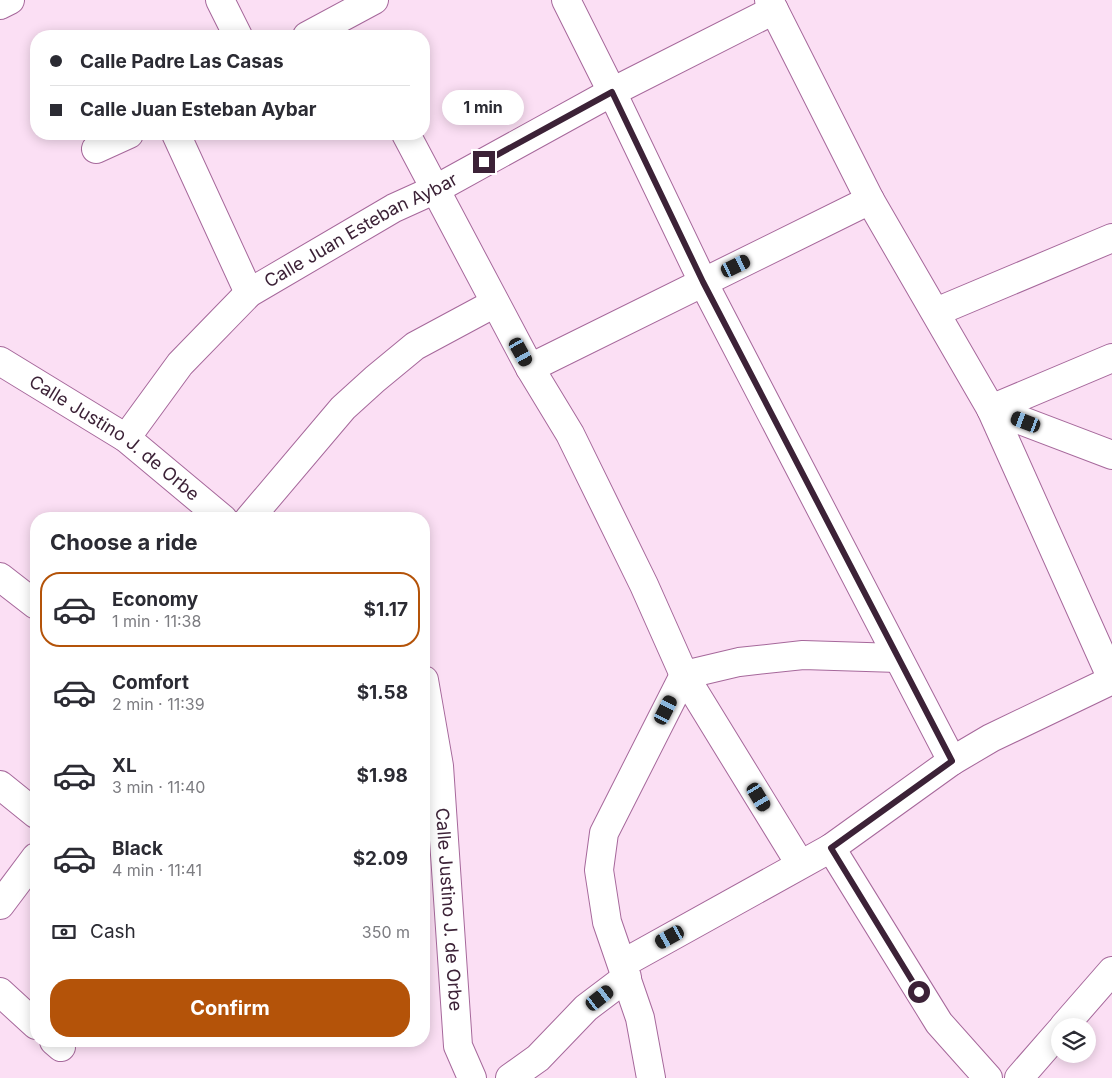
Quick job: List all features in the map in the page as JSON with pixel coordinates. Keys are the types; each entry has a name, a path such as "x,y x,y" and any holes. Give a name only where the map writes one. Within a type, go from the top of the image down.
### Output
{"street":[{"path":"0,5 10,0"},
{"path":"220,0 235,30"},
{"path":"332,30 353,25 374,0"},
{"path":"566,0 703,282 952,761"},
{"path":"510,1078 538,1058 624,970 800,864 831,848 952,761 1111,673 991,409 870,200 772,5"},
{"name":"Calle Juan Esteban Aybar","path":"126,438 180,364 249,293 394,208 436,189 772,5"},
{"path":"96,149 116,140"},
{"path":"179,140 249,293"},
{"path":"409,140 530,368 578,452 644,586 684,675 800,864"},
{"path":"530,368 870,200"},
{"path":"936,312 1112,238"},
{"path":"255,512 343,408 374,379 415,346 495,303"},
{"path":"991,409 1112,358"},
{"name":"Calle Justino J. de Orbe","path":"3,369 126,438 215,512"},
{"path":"991,409 1112,455"},
{"path":"0,577 30,600"},
{"path":"651,1078 640,1018 607,922 599,870 604,833 684,675 739,662 803,655 898,658"},
{"name":"Calle Justino J. de Orbe","path":"430,712 440,766 435,869 458,1046 472,1078"},
{"path":"0,786 30,809"},
{"path":"831,848 939,1023 988,1078"},
{"path":"0,906 30,865"},
{"path":"1071,1018 1112,971"},
{"path":"0,992 30,1020"},
{"path":"1019,1078 1051,1041"}],"route":[{"path":"484,162 612,92 703,282 952,761 831,848 919,992"}]}
